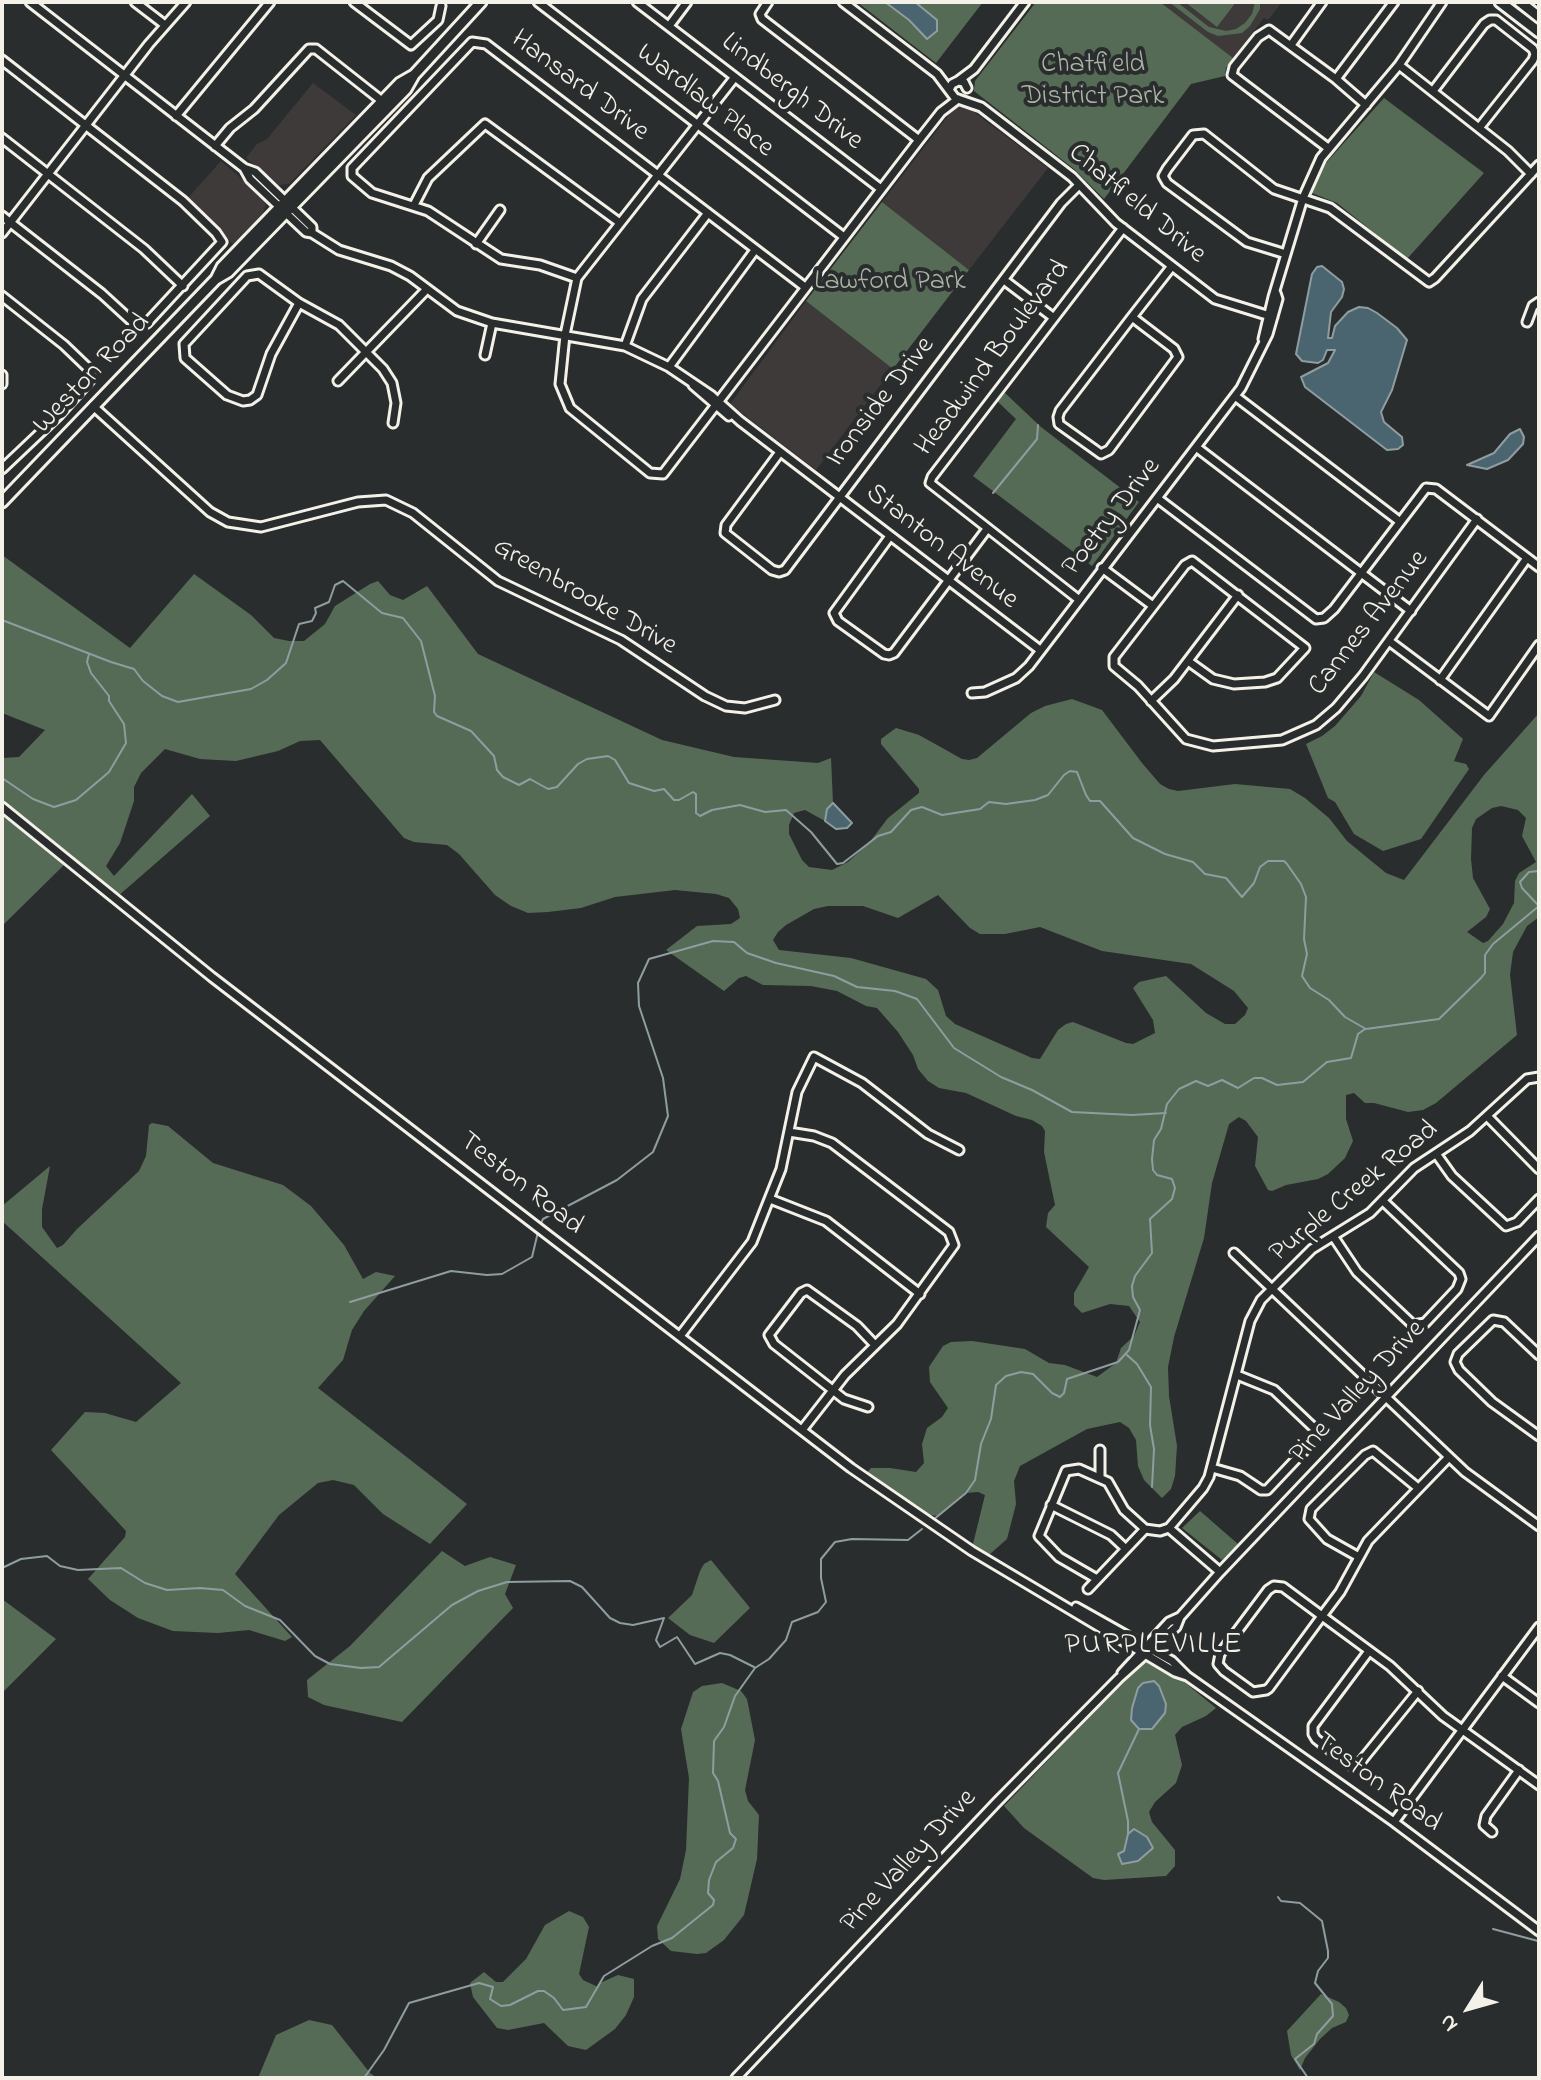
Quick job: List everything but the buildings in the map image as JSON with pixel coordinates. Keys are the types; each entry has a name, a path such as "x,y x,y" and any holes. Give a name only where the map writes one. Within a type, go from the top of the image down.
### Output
{"main road":[{"name":"Weston Road","path":"2,502 216,279 222,267 406,89 414,75 481,2"},
{"path":"1500,2 1539,32"},
{"path":"1520,2 1539,17"},
{"name":"Weston Road","path":"286,207 382,101 400,83 414,75"}],"street":[{"name":"Stanton Avenue","path":"30,2 244,168 255,172 306,232 339,250 391,266 457,311 492,323 625,346 669,367 1040,650"},
{"path":"135,2 165,25"},
{"path":"2,233 186,2"},
{"path":"176,116 270,2"},
{"path":"354,2 411,45 438,20 441,6"},
{"name":"Wardlaw Place","path":"538,2 844,237"},
{"name":"Lindbergh Drive","path":"637,2 881,189"},
{"path":"669,26 687,2"},
{"path":"768,2 760,14 762,19 919,140"},
{"path":"843,2 937,74 959,99"},
{"path":"735,77 577,278 565,335 560,384 570,408 650,473 663,474 941,112 952,83 974,69 1025,2"},
{"path":"1291,45 1322,2"},
{"path":"1336,79 1394,2"},
{"name":"Poetry Drive","path":"972,693 985,692 1016,678 1029,666 1235,396 1257,360 1278,299 1276,293 1286,254 1314,172 1328,148 1399,65 1442,2"},
{"path":"1433,91 1490,20 1496,20 1533,49 1533,60 1479,128"},
{"path":"1328,148 1232,75 1234,67 1263,33 1269,30 1291,45 1366,105"},
{"name":"Hansard Drive","path":"577,278 540,265 501,259 414,205 372,193 354,181 352,168 472,42 486,44 657,175"},
{"path":"215,146 309,49 316,49 382,101"},
{"path":"2,60 183,201 222,240 221,246 183,286 144,326 138,327 102,294 2,216"},
{"path":"1399,65 1531,174"},
{"path":"941,112 966,96 974,69"},
{"path":"937,74 964,82 967,89"},
{"name":"Chatfield Drive","path":"967,89 981,107 1079,185 1123,228 1215,299 1271,316"},
{"name":"Chatfield Drive","path":"959,99 981,107"},
{"path":"414,205 428,178 485,124 620,223"},
{"path":"1286,254 1247,242 1167,183 1163,176 1193,135 1204,134 1274,189 1330,208 1429,282 1539,165"},
{"path":"2,138 144,249 183,286"},
{"path":"657,175 805,287"},
{"name":"Ironside Drive","path":"780,452 726,525 725,533 772,570 782,571 1061,203 1079,185"},
{"path":"476,244 500,210"},
{"path":"625,346 642,299 708,213"},
{"name":"Headwind Boulevard","path":"1078,599 930,483 1123,228"},
{"path":"669,367 755,250"},
{"path":"1132,317 1174,349 1178,357 1109,450 1101,454 1059,424 1058,417 1132,317 1172,266"},
{"path":"299,303 271,354 257,395 250,400 243,401 227,395 185,358 182,351 184,344 247,276 259,274 299,303 339,325 383,369 392,383 396,403 393,423"},
{"path":"1004,280 1054,318"},
{"path":"338,381 427,289"},
{"path":"2,296 64,345 93,374 92,381 2,469"},
{"path":"1527,322 1533,306 1539,302"},
{"path":"485,355 492,323"},
{"path":"2,375 2,384"},
{"path":"1235,396 1399,521"},
{"name":"Greenbrooke Drive","path":"93,406 201,504 228,522 261,527 358,502 386,500 413,513 498,581 621,640 705,696 726,706 745,708 775,700"},
{"path":"1196,447 1411,611"},
{"path":"1157,498 1316,619 1324,618 1334,609 1426,488 1436,489 1539,567"},
{"name":"Cannes Avenue","path":"1238,595 1192,561 1185,565 1114,657 1114,666 1138,686 1186,739 1213,746 1282,740 1316,725 1336,708 1389,641 1477,519"},
{"path":"890,536 834,613 838,621 889,655 894,653 987,529"},
{"path":"1440,680 1527,558"},
{"path":"1102,568 1153,606"},
{"path":"1151,701 1174,679 1238,595 1305,648 1277,678 1265,682 1234,684 1213,679 1188,661"},
{"path":"1389,641 1489,716 1539,645"},
{"name":"Teston Road","path":"2,807 212,977 851,1468 972,1551 1147,1650 1172,1661 1187,1676 1394,1822 1539,1931"},
{"path":"680,1336 748,1249 781,1169 797,1092 814,1057 862,1083 928,1134 959,1150"},
{"name":"Purple Creek Road","path":"1169,1528 1203,1488 1212,1468 1253,1313 1272,1289 1306,1254 1366,1216 1410,1172 1487,1116 1527,1079 1539,1077"},
{"path":"1487,1116 1539,1169"},
{"path":"789,1132 819,1137 832,1143 952,1235 953,1249 894,1327 833,1389 802,1430"},
{"path":"1437,1155 1452,1176 1506,1226 1517,1222 1539,1199"},
{"path":"770,1199 826,1221 920,1294"},
{"path":"1333,1236 1346,1260 1413,1325 1425,1323 1457,1289 1461,1279 1459,1273 1383,1201"},
{"name":"Pine Valley Drive","path":"736,2078 996,1803 1147,1650 1169,1622 1180,1617 1539,1236"},
{"path":"1234,1253 1473,1479 1539,1526"},
{"path":"868,1407 849,1402 770,1339 770,1331 801,1293 811,1291 857,1326 875,1345"},
{"path":"1539,1355 1504,1322 1493,1320 1458,1354 1455,1362 1456,1367 1492,1402 1539,1436"},
{"path":"1212,1468 1235,1474 1261,1490 1267,1490 1317,1437 1312,1427 1274,1390 1237,1375"},
{"path":"1100,1450 1100,1477"},
{"path":"1359,1557 1327,1539 1309,1519 1311,1509 1365,1455 1373,1451 1418,1488"},
{"path":"1449,1457 1370,1538 1340,1592 1322,1616 1263,1692 1253,1692 1218,1664 1220,1654 1268,1590 1274,1586 1283,1587 1322,1616 1369,1651 1443,1716 1539,1785"},
{"path":"1097,1579 1059,1557 1040,1538 1066,1471 1079,1469 1110,1483 1124,1510 1145,1529 1160,1531 1169,1528 1220,1572"},
{"path":"1051,1505 1111,1535 1126,1549"},
{"path":"1088,1589 1145,1529"},
{"path":"1394,1822 1539,1627"},
{"path":"1369,1651 1313,1726 1316,1739 1350,1765 1358,1765 1418,1691"},
{"path":"1502,1676 1539,1703"},
{"path":"1492,1832 1484,1825 1486,1816 1519,1770"}],"shaded area":[{"path":"1160,2 1282,2 1268,20 1264,18 1233,58"},
{"path":"313,83 356,115 289,184 279,185 246,158 257,144 267,139"},
{"path":"966,106 1048,168 969,270 882,202 955,107"},
{"path":"221,161 264,198 266,205 263,213 233,244 186,200"},
{"path":"806,301 893,369 816,470 730,404"}],"green space":[{"path":"857,2 983,2 936,63"},
{"name":"Chatfield District Park","path":"1036,2 1160,2 1233,58 1225,76 1191,84 1104,199 1074,169 974,91 975,81"},
{"path":"1169,2 1177,2 1209,27 1226,31 1245,23 1252,14 1255,2 1260,2 1260,9 1242,33 1218,36 1208,32"},
{"path":"1185,2 1236,2 1217,27"},
{"path":"1384,98 1484,173 1407,259 1337,203 1312,193 1326,163"},
{"name":"Lawford Park","path":"882,202 969,270 893,369 806,301"},
{"path":"1005,393 1041,427 1139,502 1092,566 973,476 1016,419 997,401"},
{"path":"2,555 130,648 194,574 251,615 274,638 289,641 304,641 325,624 335,606 370,584 378,581 390,595 403,600 427,586 478,654 662,740 734,757 818,763 831,758 833,803 827,809 825,821 805,810 794,813 789,825 789,834 809,867 832,870 848,862 869,843 888,818 919,793 919,789 881,744 881,739 896,728 919,735 969,760 977,758 1031,713 1072,699 1102,710 1142,763 1160,784 1169,789 1178,791 1235,784 1290,789 1329,818 1347,841 1386,873 1404,880 1484,775 1539,713 1539,917 1527,926 1513,952 1510,975 1517,1035 1436,1103 1423,1110 1408,1112 1365,1103 1354,1093 1346,1095 1346,1119 1353,1141 1345,1158 1318,1179 1272,1191 1268,1190 1255,1166 1258,1137 1239,1117 1229,1124 1212,1183 1204,1238 1168,1367 1177,1446 1171,1489 1162,1498 1144,1480 1138,1466 1136,1440 1129,1428 1120,1422 1087,1429 1020,1466 1014,1481 1016,1504 1007,1539 990,1554 982,1555 976,1552 973,1544 985,1495 966,1493 937,1516 916,1513 864,1476 871,1468 916,1472 924,1463 922,1444 927,1428 948,1408 930,1382 929,1367 943,1346 951,1342 972,1341 1025,1349 1049,1363 1065,1365 1097,1377 1116,1363 1121,1348 1134,1336 1140,1322 1129,1306 1110,1304 1082,1313 1074,1305 1074,1293 1089,1267 1046,1227 1048,1213 1055,1205 1042,1126 966,1093 939,1088 928,1081 898,1032 877,1008 866,1006 837,991 811,986 763,985 746,976 724,991 666,950 697,926 731,924 740,918 738,909 729,898 675,890 615,897 581,908 548,912 528,913 511,906 495,895 459,854 447,845 404,838 320,740 300,741 278,751 236,761 200,759 165,749 141,773 134,787 134,801 120,843 106,866 114,876 192,794 210,816 110,903 64,865 2,926 2,758 19,757 45,730 2,713","holes":["1501,806 1518,810 1526,818 1522,836 1536,862 1519,873 1515,881 1514,903 1503,924 1483,943 1467,932 1486,917 1490,909 1473,878 1472,828 1476,819","938,895 970,928 980,934 1005,934 1040,927 1102,951 1191,964 1234,991 1248,1008 1235,1024 1225,1024 1206,1013 1166,976 1139,982 1133,988 1153,1020 1155,1033 1133,1044 1073,1022 1058,1030 1040,1059 1032,1058 955,1024 946,1016 938,990 926,979 851,958 779,950 773,940 786,925 814,909 863,906 898,918"]},
{"path":"1374,672 1419,700 1463,739 1454,761 1466,764 1469,769 1421,839 1383,851 1354,834 1335,802 1328,798 1306,744 1335,726 1361,696"},
{"path":"149,1125 168,1126 213,1163 283,1185 311,1206 344,1245 363,1279 376,1272 395,1276 364,1311 352,1330 343,1360 318,1388 467,1504 430,1544 383,1514 354,1485 333,1480 318,1483 279,1515 235,1574 292,1637 285,1641 249,1630 218,1633 173,1631 138,1618 110,1600 88,1579 125,1537 126,1531 51,1450 85,1412 105,1413 136,1422 181,1383 2,1221 2,1206 50,1166 42,1227 57,1248 63,1245 139,1171 146,1156"},
{"path":"1200,1511 1238,1544 1222,1560 1182,1528"},
{"path":"442,1551 465,1566 490,1557 516,1565 505,1594 513,1608 402,1722 324,1705 308,1697 307,1680 350,1646"},
{"path":"711,1560 750,1608 714,1643 690,1635 668,1618 692,1595 700,1571"},
{"path":"2,1599 56,1639 2,1693"},
{"path":"1150,1654 1216,1708 1182,1727 1175,1735 1182,1765 1176,1783 1155,1802 1149,1812 1152,1822 1175,1850 1175,1866 1166,1876 1093,1878 1024,1828 1004,1806","holes":["1159,1686 1166,1704 1165,1713 1132,1708 1138,1693"]},
{"path":"722,1683 741,1691 747,1699 755,1740 745,1790 748,1801 759,1815 757,1859 744,1915 724,1940 706,1953 671,1951 658,1939 657,1926 680,1879 686,1850 689,1778 681,1729 693,1692 702,1686"},
{"path":"569,1911 583,1917 589,1927 579,1974 583,1980 598,1987 600,1983 618,1975 634,1979 634,1997 626,2015 615,2029 586,2050 568,2046 544,2023 508,2030 497,2028 473,1997 470,1983 484,1972 496,1982 503,1982 526,1959 545,1925"},
{"path":"1321,1994 1339,2002 1349,2015 1346,2022 1332,2028 1320,2039 1300,2070 1291,2055 1287,2031"},
{"path":"309,2020 332,2025 377,2078 258,2078 276,2035"}],"water":[{"path":"885,2 915,2 937,20 937,31 927,39"},
{"path":"1322,266 1342,282 1344,289 1331,312 1328,338 1332,338 1335,326 1348,312 1359,307 1377,313 1407,340 1392,390 1381,412 1384,422 1402,437 1403,445 1398,449 1387,450 1305,387 1301,377 1328,363 1335,350 1327,350 1323,360 1318,363 1302,361 1296,354 1312,274"},
{"path":"1520,429 1523,444 1508,460 1487,469 1467,465 1494,453 1510,434"},
{"path":"833,803 852,823 847,828 836,829 825,821 827,809"},
{"path":"1154,1681 1166,1704 1165,1713 1152,1729 1139,1729 1131,1720 1138,1688 1143,1683"},
{"path":"1134,1829 1147,1837 1153,1848 1138,1861 1122,1864 1118,1854 1124,1851 1128,1834"}],"waterway":[{"path":"993,493 1037,439 1038,425"},
{"path":"2,620 134,669 162,696 178,702 251,689 267,680 286,663 299,624 312,621 315,608 329,602 335,585 343,581 382,613 403,618 421,641 435,696 434,712 471,731 494,756 497,770 503,777 519,785 530,779 548,789 557,787 578,764 587,759 608,756 615,760 629,783 654,791 664,789 674,800 693,792 696,794 696,813 700,816 712,810 740,805 765,812 786,810 811,832 837,864 843,863 878,836 891,832 911,810 922,807 942,815 980,809 989,802 1006,804 1035,800 1048,795 1064,775 1070,771 1077,772 1090,801 1100,801 1133,838 1165,854 1193,862 1205,874 1226,878 1242,897 1254,883 1260,867 1268,861 1284,861 1301,884 1306,897 1304,939 1307,954 1302,976 1310,988 1329,1000 1345,1017 1366,1029 1439,1019 1485,973 1485,955 1493,944 1539,906"},
{"path":"2,778 33,799 54,807 76,800 109,772 126,743 124,724 109,696 91,673 87,662 89,654"},
{"path":"1538,905 1520,882 1529,872 1539,871"},
{"path":"541,1223 543,1219 617,1180 653,1152 668,1116 663,1078 639,1006 638,983 649,959 713,941 734,942 747,953 834,976 857,987 895,991 917,999 954,1048 1001,1077 1072,1112 1166,1113"},
{"path":"933,1520 966,1493 975,1480 981,1444 991,1419 996,1385 1006,1376 1021,1372 1033,1374 1060,1397 1067,1379 1118,1362 1129,1350 1140,1310 1133,1297 1132,1286 1135,1276 1152,1253 1150,1219 1172,1199 1175,1188 1172,1179 1157,1175 1153,1170 1154,1140 1161,1129 1167,1104 1179,1089 1196,1081 1208,1086 1222,1080 1238,1088 1254,1078 1277,1085 1303,1082 1327,1062 1351,1058 1358,1034 1365,1029"},
{"path":"350,1302 451,1271 502,1274 532,1257 538,1232"},
{"path":"1127,1355 1137,1364 1151,1387 1152,1487"},
{"path":"364,2078 384,2050 409,2003 479,1983 493,1987 490,1999 501,2006 544,1991 563,2010 586,2007 604,1976 652,1946 672,1938 713,1905 714,1900 708,1893 709,1880 716,1862 733,1848 736,1839 730,1833 718,1781 713,1773 714,1741 724,1727 735,1696 755,1668 769,1659 786,1640 792,1622 818,1612 826,1602 821,1559 835,1542 852,1539 908,1540 922,1529"},
{"path":"2,1568 21,1559 47,1556 60,1566 78,1570 121,1568 145,1583 167,1590 223,1590 245,1606 280,1620 315,1656 330,1664 361,1668 379,1667 452,1605 478,1591 507,1582 570,1581 582,1587 610,1618 620,1623 633,1625 664,1618 656,1640 660,1647 677,1637 695,1664 720,1653 754,1667"},
{"path":"1128,1834 1118,1773 1139,1729"},
{"path":"1278,1897 1281,1901 1300,1903 1322,1921 1328,1951 1328,1958 1318,1971 1315,1983 1332,2004 1333,2016 1317,2034 1314,2044 1295,2059 1308,2078"},
{"path":"1493,1929 1538,1941 1539,1938"}],"district":[{"name":"PURPLEVILLE","path":"1154,1647"}]}
